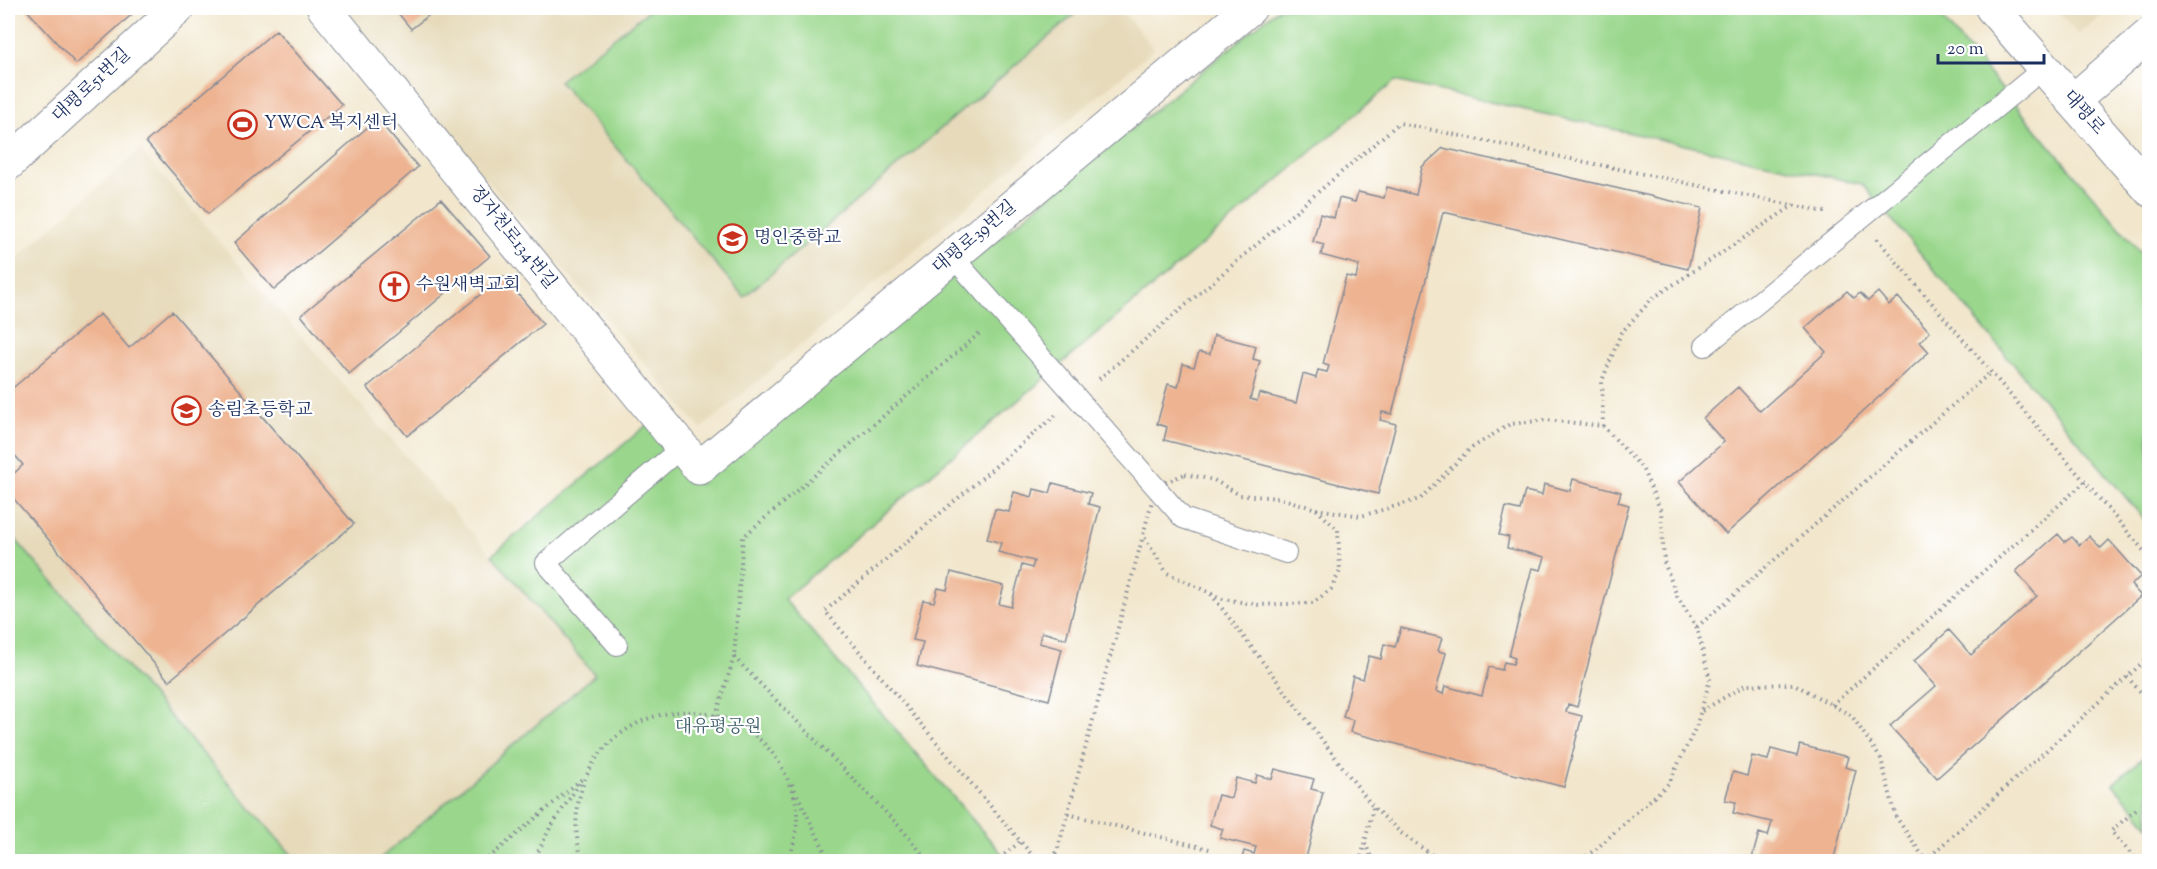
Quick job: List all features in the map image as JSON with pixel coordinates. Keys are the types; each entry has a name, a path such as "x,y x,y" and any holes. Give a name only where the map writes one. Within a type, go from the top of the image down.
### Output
{"street":[{"name":"대평로51번길","path":"10,155 178,8"},
{"name":"정자천로134번길","path":"324,8 691,457"},
{"name":"대평로39번길","path":"691,457 952,256 1250,8"},
{"name":"대평로","path":"1992,8 2150,190"},
{"path":"2073,101 2150,34"}],"lane":[{"path":"1705,346 2044,68"},
{"path":"952,256 1183,518 1287,553"},
{"path":"617,645 546,562 691,457"}],"path":[{"path":"1038,861 825,611 1399,123 1860,219 2150,558"},
{"path":"1603,426 1602,381 1621,333 1653,298 1794,205"},
{"path":"716,716 734,657 743,537 1002,313"},
{"path":"1696,628 1991,372"},
{"path":"1316,509 1361,516 1420,499 1470,449 1510,424 1546,420 1603,426 1642,468 1661,511 1664,562 1677,596 1696,628 1710,680 1696,727 1669,783 1595,850 1577,861"},
{"path":"1832,705 2085,482"},
{"path":"1047,861 1057,852 1143,535"},
{"path":"1210,594 1373,807 1401,833 1442,861"},
{"path":"1701,711 1745,685 1794,684 1852,716 1881,759 1896,817 1926,861 2150,656"},
{"path":"734,657 900,827 929,861"},
{"path":"2127,677 2150,702"},
{"path":"533,861 550,828 605,746 633,724 666,713 701,712 735,722 764,742 785,770 830,861"},
{"path":"785,770 796,803 796,838 788,861"},
{"path":"483,861 584,778"},
{"path":"584,778 575,814 580,852 584,861"},
{"path":"1360,861 1373,807"},
{"path":"2136,810 2111,831 2138,861"},
{"path":"1068,814 1213,850"},
{"path":"995,861 1020,841"},
{"path":"1365,842 1373,861"}],"shaded area":[{"name":"명인중학교","path":"339,8 1120,8 1154,49 701,429"},
{"path":"2055,8 2111,8 2078,35"},
{"name":"송림초등학교","path":"140,150 595,675 376,861 8,861 8,266"}],"green space":[{"path":"652,8 1082,8 744,297 559,81"},
{"name":"대유평공원","path":"1279,8 1933,8 2149,262 2149,525 1862,184 1395,81 784,599 1008,861 376,862 595,675 492,555 648,424 699,484"},
{"path":"8,531 297,861 8,861"},
{"path":"2149,752 2149,826 2113,784"}],"building":[{"path":"25,8 139,8 76,64"},
{"path":"394,8 438,8 411,29"},
{"name":"YWCA 복지센터","path":"276,30 342,105 208,214 146,142"},
{"path":"377,119 418,167 274,290 234,243"},
{"path":"1443,148 1702,208 1688,269 1443,212 1392,414 1382,412 1380,420 1396,424 1378,494 1164,440 1167,427 1157,424 1168,384 1178,387 1183,364 1194,367 1199,352 1210,354 1214,335 1256,346 1253,359 1260,361 1250,399 1257,401 1259,393 1296,403 1303,374 1316,378 1318,370 1327,372 1329,366 1323,364 1346,276 1356,278 1359,265 1321,255 1324,245 1313,242 1320,214 1334,218 1339,198 1355,202 1358,192 1384,198 1387,187 1416,195 1422,167"},
{"name":"수원새벽교회","path":"441,199 490,256 349,374 301,315"},
{"path":"503,276 543,324 407,436 367,387"},
{"path":"1847,291 1854,298 1860,293 1868,301 1878,292 1889,305 1898,297 1930,332 1920,342 1929,352 1726,534 1679,482 1724,442 1703,418 1738,387 1760,411 1826,352 1805,328"},
{"name":"송림초등학교","path":"172,311 354,524 169,681 8,492 8,479 23,465 8,447 8,392 100,314 129,348"},
{"path":"1573,479 1621,492 1618,502 1629,505 1577,707 1568,704 1566,712 1582,716 1564,787 1350,732 1353,720 1343,717 1353,676 1363,679 1369,656 1381,659 1384,644 1395,647 1401,628 1442,638 1438,651 1446,653 1436,691 1443,694 1445,686 1482,696 1489,667 1502,670 1504,662 1513,664 1515,658 1509,656 1532,568 1541,570 1545,557 1507,548 1509,537 1499,535 1506,507 1520,510 1525,491 1542,495 1544,484 1570,491"},
{"path":"1053,483 1091,493 1088,504 1100,507 1066,639 1042,632 1039,643 1062,649 1049,700 917,666 923,642 913,640 923,600 934,602 938,588 947,590 951,572 1004,586 999,604 1011,607 1022,565 1032,568 1034,561 998,552 1001,543 987,539 995,509 1009,512 1014,492 1032,497 1034,489 1050,493"},
{"path":"2058,534 2065,542 2072,537 2079,545 2089,536 2101,548 2109,540 2141,576 2131,585 2141,596 1937,778 1890,726 1936,686 1914,661 1949,630 1971,655 2037,596 2016,571"},
{"path":"1800,745 1848,757 1845,767 1856,770 1833,862 1751,862 1759,833 1768,836 1772,822 1733,813 1736,802 1725,800 1733,772 1747,776 1752,756 1768,760 1771,749 1797,756"},
{"path":"1275,769 1314,779 1311,789 1323,792 1305,862 1241,862 1244,851 1254,854 1256,847 1220,838 1223,829 1210,825 1218,795 1231,798 1236,778 1255,783 1257,775 1272,779"}],"place":[{"name":"YWCA 복지센터","path":"243,124"},
{"name":"명인중학교","path":"733,239"},
{"name":"수원새벽교회","path":"395,286"},
{"name":"송림초등학교","path":"187,411"}]}
